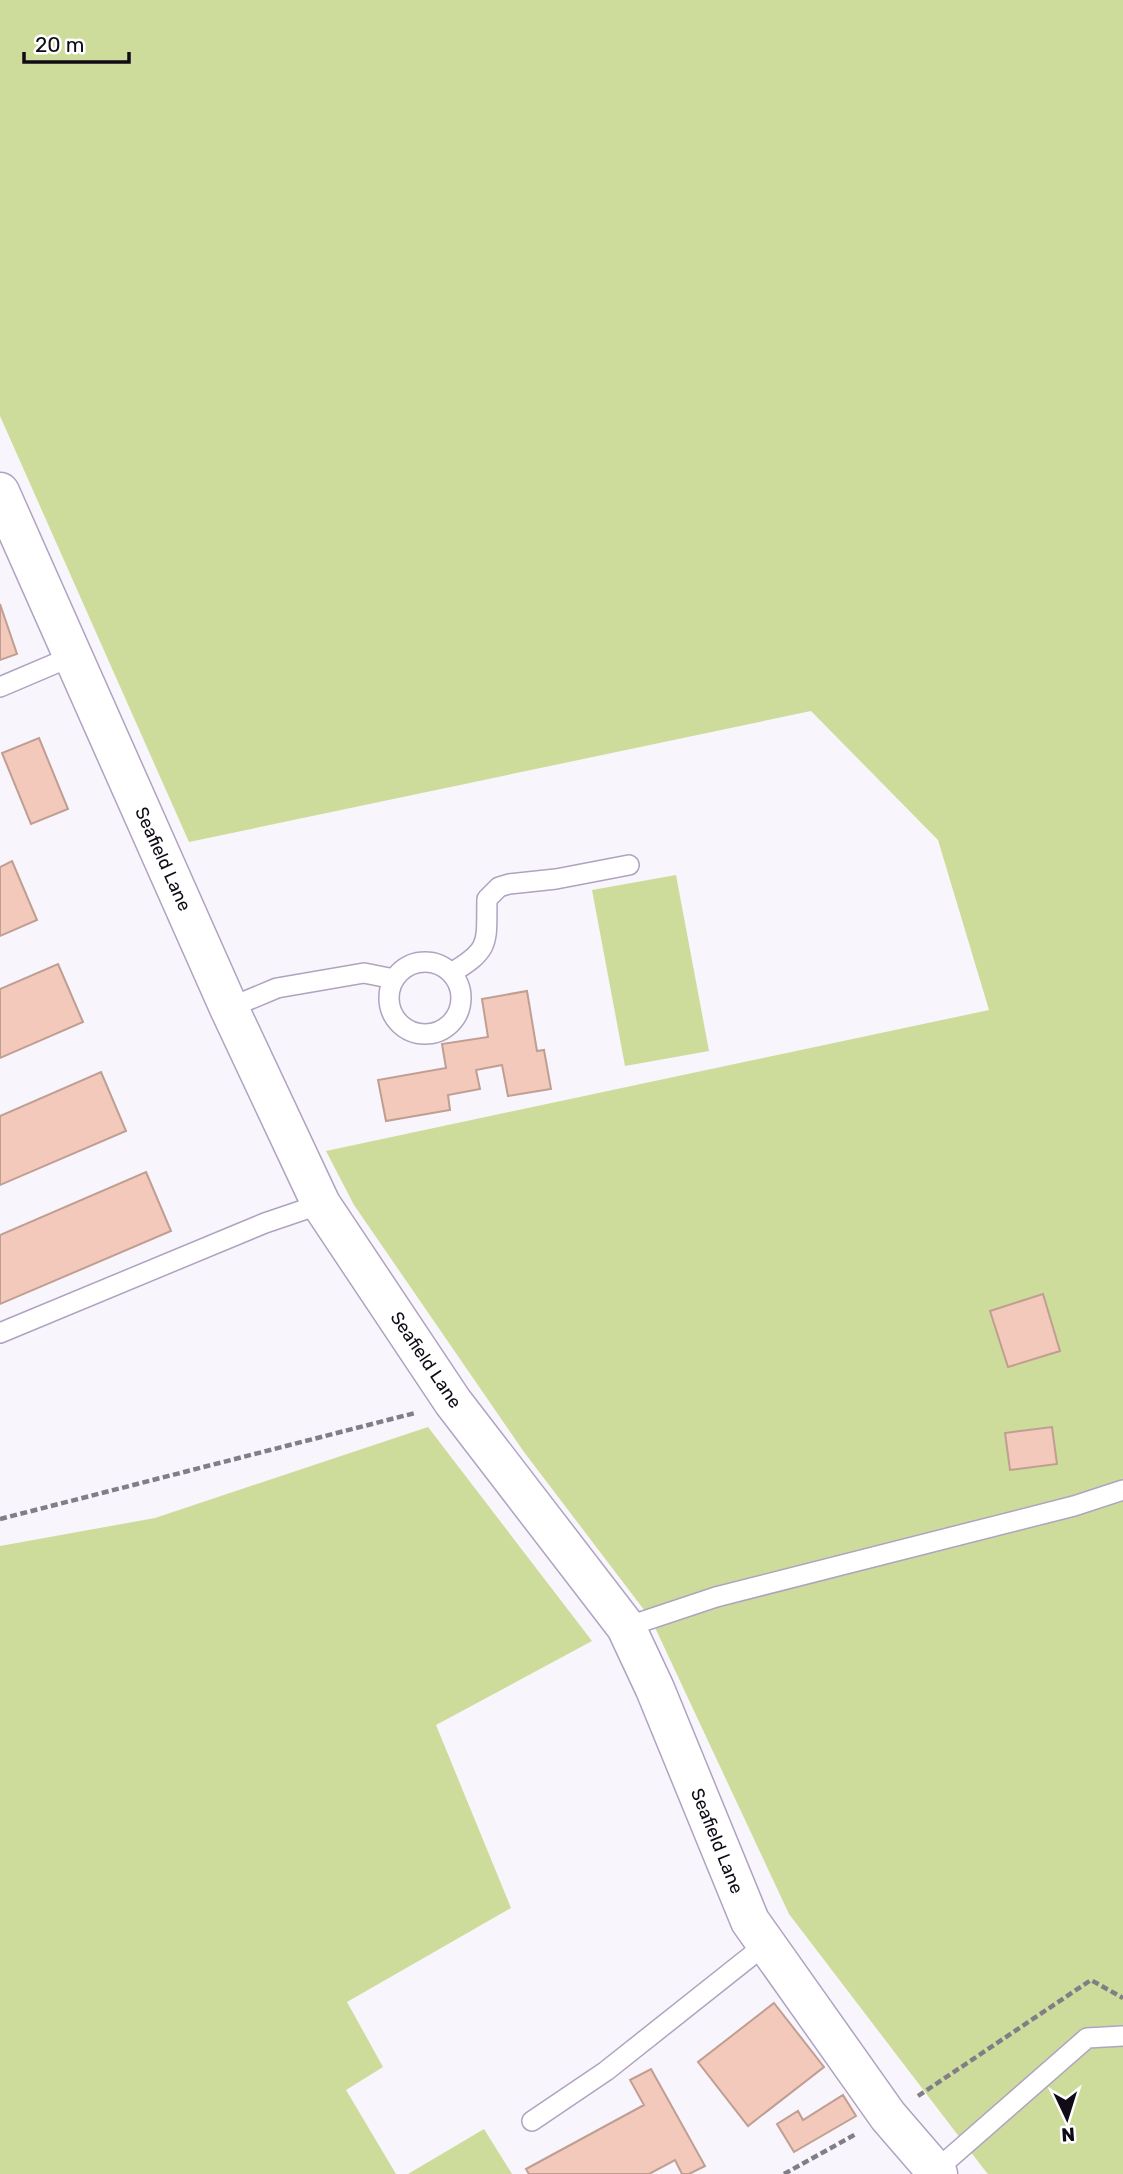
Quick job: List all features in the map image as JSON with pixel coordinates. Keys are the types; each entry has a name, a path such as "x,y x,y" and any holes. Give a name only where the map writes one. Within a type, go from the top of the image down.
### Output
{"street":[{"name":"Seafield Lane","path":"0,492 229,1008 321,1204 453,1402 626,1627 750,1921 888,2116 936,2172"}],"lane":[{"path":"0,687 73,656"},
{"path":"451,973 474,958 486,944 486,900 499,887 629,865"},
{"path":"436,962 451,973 461,988 462,1000 453,1022 432,1034 408,1030 392,1014 388,1002 394,979 401,970 412,964 436,962"},
{"path":"229,1008 277,988 364,973 394,979"},
{"path":"0,1333 265,1223 321,1204"},
{"path":"626,1627 716,1597 1074,1506 1123,1490"},
{"path":"532,2121 606,2071 766,1944"},
{"path":"936,2172 1087,2038 1123,2036"}],"path":[{"path":"0,1518 453,1402"},
{"path":"784,2174 888,2116 1091,1980 1123,1998"}],"green space":[{"path":"0,0 1123,0 1123,2174 988,2174 983,2168 789,1914 651,1619 524,1452 354,1205 326,1151 989,1010 938,840 811,711 189,842 0,416"},
{"path":"676,875 709,1051 625,1066 592,890"},
{"path":"428,1427 592,1641 436,1725 511,1908 347,2002 383,2067 346,2090 396,2174 0,2174 0,1546 155,1518"},
{"path":"484,2129 512,2174 408,2174"}],"building":[{"path":"0,604 17,654 0,660"},
{"path":"39,738 68,809 31,824 2,753"},
{"path":"12,861 37,920 0,936 0,867"},
{"path":"58,964 83,1022 0,1058 0,989"},
{"path":"527,991 537,1051 544,1050 551,1089 508,1096 502,1065 476,1070 480,1089 448,1095 450,1110 386,1121 378,1080 446,1068 442,1044 488,1037 482,999"},
{"path":"101,1072 126,1131 0,1185 0,1116"},
{"path":"146,1172 171,1231 0,1304 0,1235"},
{"path":"1043,1294 1060,1351 1008,1367 990,1311"},
{"path":"1052,1427 1057,1464 1010,1470 1005,1433"},
{"path":"774,2003 824,2067 748,2126 698,2062"},
{"path":"651,2069 705,2166 689,2174 682,2174 675,2160 649,2174 529,2174 526,2169 644,2105 630,2080"},
{"path":"843,2095 856,2116 794,2152 777,2124 798,2111 803,2120"}]}
